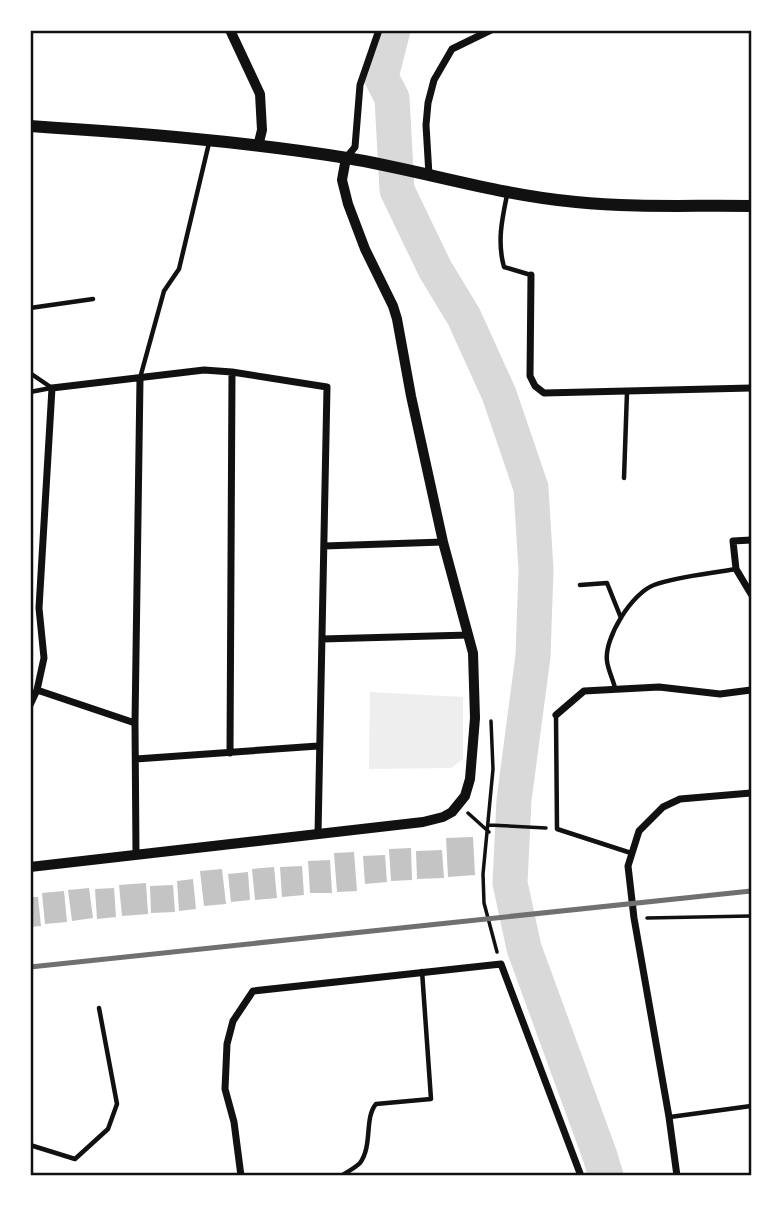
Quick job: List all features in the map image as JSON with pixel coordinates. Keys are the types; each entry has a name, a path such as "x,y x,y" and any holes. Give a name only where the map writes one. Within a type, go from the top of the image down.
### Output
{"main road":[{"path":"30,126 209,141 346,158 507,194 608,205 751,206"}],"street":[{"path":"230,30 260,94 262,130 258,146"},
{"path":"30,867 423,822 443,817 459,805 465,796 474,750 475,674 469,635 443,542 397,319 365,249 342,180 346,158 355,147 359,85 379,30"},
{"path":"424,174 428,103 434,80 452,49 491,30"},
{"path":"531,275 530,376 534,386 544,393 751,388"},
{"path":"30,705 37,690 44,658 39,608 52,388 204,370 327,387 318,834"},
{"path":"230,753 232,372"},
{"path":"136,854 135,723 140,379"},
{"path":"751,540 733,541 736,569 751,594"},
{"path":"324,546 443,542"},
{"path":"322,639 469,635"},
{"path":"556,715 584,691 659,687 720,694 751,690"},
{"path":"37,690 135,723"},
{"path":"136,760 318,746"},
{"path":"677,1176 634,918 628,866 639,831 663,807 680,799 751,793"},
{"path":"241,1176 234,1122 225,1089 227,1044 233,1021 253,991 501,964 582,1176"}],"lane":[{"path":"140,379 164,290 179,269 209,141"},
{"path":"507,194 501,224 500,252 504,267 531,275"},
{"path":"30,309 93,299"},
{"path":"30,373 52,388"},
{"path":"30,393 52,388"},
{"path":"624,478 627,391"},
{"path":"615,688 607,660 614,626 652,586 736,569"},
{"path":"580,585 607,583 621,618"},
{"path":"556,715 557,829 631,853"},
{"path":"341,1176 359,1164 369,1145 371,1110 376,1104 431,1099 422,971"},
{"path":"30,1146 75,1159 108,1129 117,1104 99,1008"},
{"path":"669,1117 751,1106"}],"path":[{"path":"491,717 492,825 483,874 484,903 501,964"},
{"path":"459,805 489,832"},
{"path":"492,825 552,828"},
{"path":"634,918 751,916"}],"shaded area":[{"path":"370,692 463,697 463,759 451,768 369,769"}],"building":[{"path":"473,837 475,875 448,877 446,838"},
{"path":"411,848 412,880 391,881 389,849"},
{"path":"442,850 444,878 417,879 416,851"},
{"path":"354,852 357,891 337,892 334,853"},
{"path":"385,855 387,882 365,884 363,856"},
{"path":"330,860 332,893 310,893 308,861"},
{"path":"302,866 304,895 282,897 280,867"},
{"path":"274,867 277,898 255,900 252,869"},
{"path":"222,869 226,904 204,906 200,871"},
{"path":"248,872 250,900 231,902 228,874"},
{"path":"193,879 196,909 179,911 177,881"},
{"path":"146,883 148,914 122,916 119,885"},
{"path":"173,885 175,912 151,913 150,886"},
{"path":"89,888 93,918 72,921 68,890"},
{"path":"114,888 116,917 97,919 95,889"},
{"path":"64,891 67,922 45,924 42,893"},
{"path":"30,897 38,897 41,926 30,927"}],"waterway":[{"path":"393,30 381,77 392,98 397,190 435,269 464,317 499,394 531,488 536,570 533,656 514,800 510,883 524,948 606,1176"}],"railway":[{"path":"30,967 751,891"}]}
